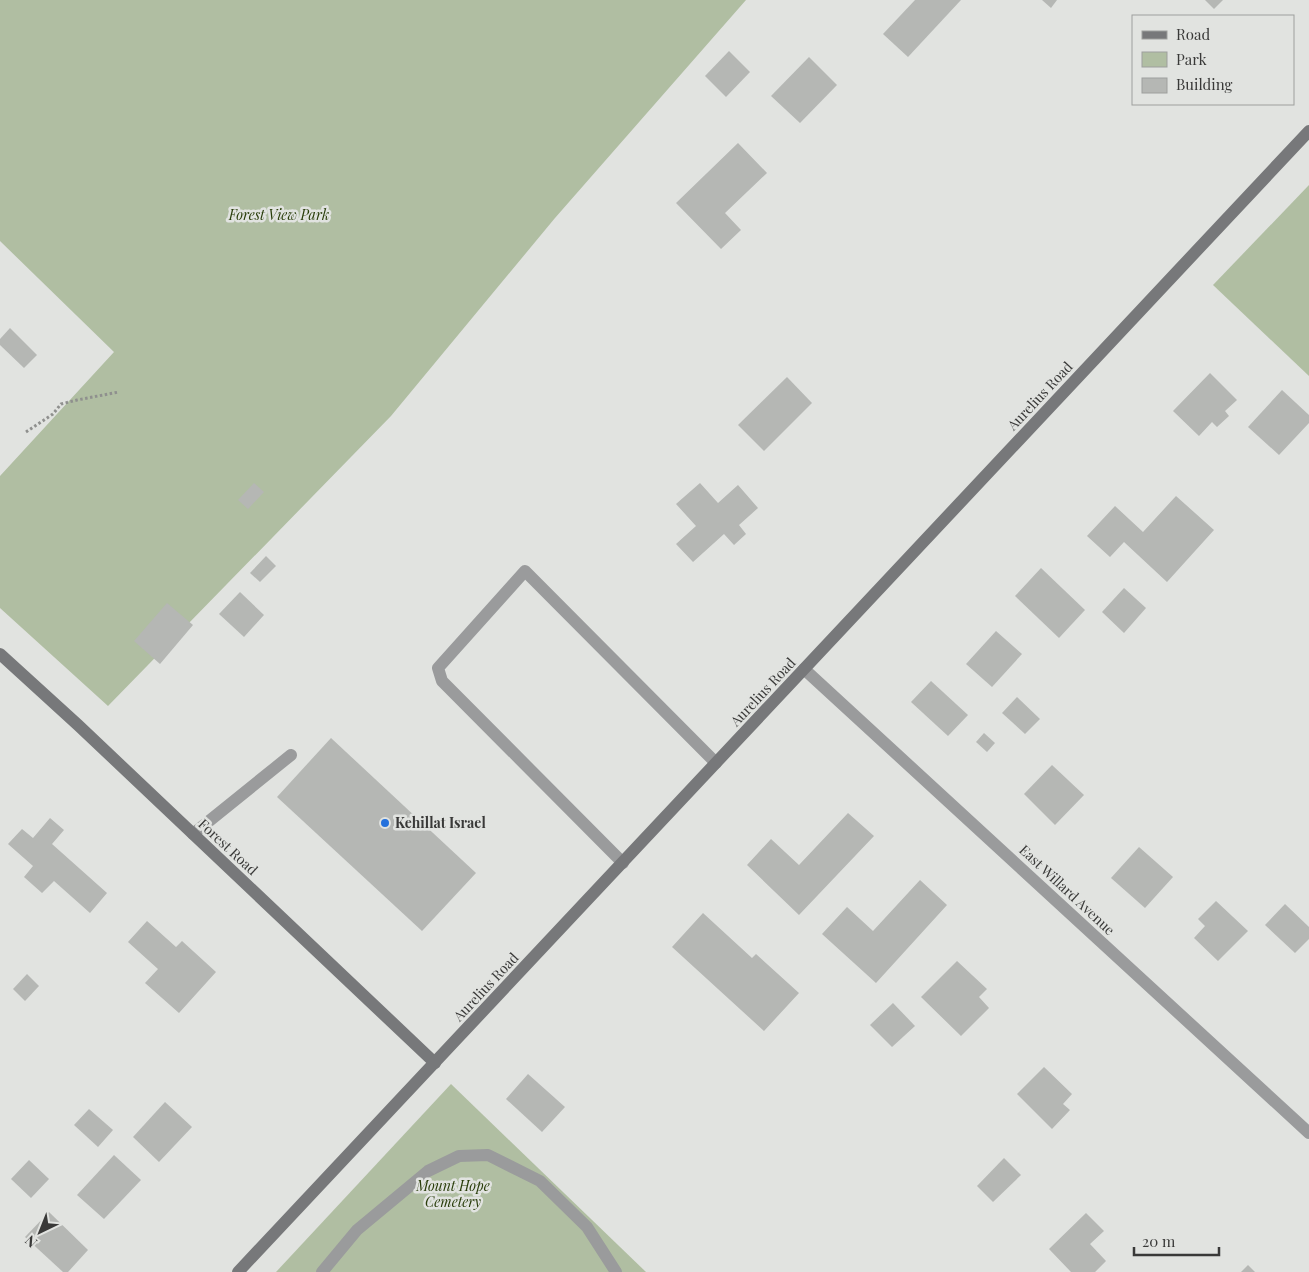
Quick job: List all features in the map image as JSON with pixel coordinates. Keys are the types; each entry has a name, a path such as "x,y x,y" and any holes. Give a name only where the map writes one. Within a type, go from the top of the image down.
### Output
{"street":[{"name":"Aurelius Road","path":"238,1272 1309,131"},
{"path":"623,862 442,681 438,668 525,571 716,763"},
{"name":"Forest Road","path":"0,654 78,725 435,1063"},
{"name":"East Willard Avenue","path":"804,669 1309,1133"},
{"path":"193,834 291,755"},
{"path":"322,1272 357,1230 428,1171 459,1156 488,1156 540,1181 587,1227 616,1272"}],"path":[{"path":"26,432 53,414 62,404 119,392"}],"green space":[{"name":"Forest View Park","path":"0,0 746,0 555,218 391,416 108,706 0,608 0,476 114,352 0,241"},
{"path":"1309,185 1309,376 1213,285"},
{"name":"Mount Hope Cemetery","path":"451,1084 646,1272 276,1272"}],"building":[{"path":"915,0 961,0 908,57 883,34"},
{"path":"1042,0 1057,0 1051,8"},
{"path":"1205,0 1223,0 1214,9"},
{"path":"729,51 750,72 726,97 705,76"},
{"path":"809,57 837,85 800,123 771,96"},
{"path":"738,143 767,173 725,213 741,230 721,249 676,203"},
{"path":"10,328 37,355 24,368 0,345 0,339"},
{"path":"1210,373 1237,400 1225,411 1229,416 1217,427 1212,422 1199,436 1173,411"},
{"path":"787,377 812,403 764,451 738,425"},
{"path":"1282,390 1309,415 1309,423 1279,455 1248,427"},
{"path":"254,483 264,492 248,509 238,500"},
{"path":"700,483 718,503 738,485 758,508 739,525 746,534 734,545 724,534 693,562 676,544 696,526 676,504"},
{"path":"1176,496 1214,530 1167,582 1124,542 1110,557 1087,536 1115,506 1143,532"},
{"path":"266,556 276,566 260,582 250,573"},
{"path":"1041,568 1085,610 1059,638 1015,596"},
{"path":"1124,588 1146,608 1124,633 1102,612"},
{"path":"240,592 264,615 244,637 219,614"},
{"path":"167,603 193,625 160,664 134,641"},
{"path":"996,631 1022,654 992,687 966,664"},
{"path":"931,681 968,715 948,736 911,702"},
{"path":"1017,697 1040,719 1025,734 1002,713"},
{"path":"984,733 995,743 987,752 976,742"},
{"path":"331,738 476,873 422,931 277,797"},
{"path":"1052,765 1084,795 1055,825 1024,794"},
{"path":"848,813 874,836 799,915 747,865 771,839 799,865"},
{"path":"50,818 64,830 52,844 107,893 90,913 54,881 42,893 24,877 33,866 8,844 22,829 33,838"},
{"path":"1139,847 1173,877 1145,908 1111,878"},
{"path":"920,880 947,905 876,983 822,934 847,907 873,931"},
{"path":"1216,901 1248,931 1218,961 1194,938 1205,926 1198,919"},
{"path":"1285,904 1309,927 1309,939 1295,953 1265,925"},
{"path":"703,913 752,958 756,954 799,993 764,1031 672,947"},
{"path":"147,921 176,947 182,941 216,972 179,1013 145,983 158,969 128,942"},
{"path":"957,961 987,989 979,997 989,1008 961,1036 921,997"},
{"path":"27,974 39,986 25,1001 13,989"},
{"path":"893,1003 915,1026 892,1047 870,1025"},
{"path":"1044,1067 1072,1094 1063,1104 1070,1110 1052,1129 1017,1094"},
{"path":"528,1074 565,1107 542,1132 506,1099"},
{"path":"165,1102 192,1127 159,1162 133,1137"},
{"path":"89,1109 113,1130 98,1147 74,1125"},
{"path":"114,1155 141,1180 104,1219 77,1195"},
{"path":"1004,1158 1021,1175 993,1202 977,1186"},
{"path":"29,1160 49,1179 31,1198 11,1179"},
{"path":"49,1212 88,1250 68,1272 63,1272 25,1237"},
{"path":"1086,1213 1104,1231 1090,1244 1106,1261 1095,1272 1071,1272 1049,1249"},
{"path":"1248,1265 1255,1272 1241,1272"}],"place":[{"name":"Kehillat Israel","path":"385,823"}]}
